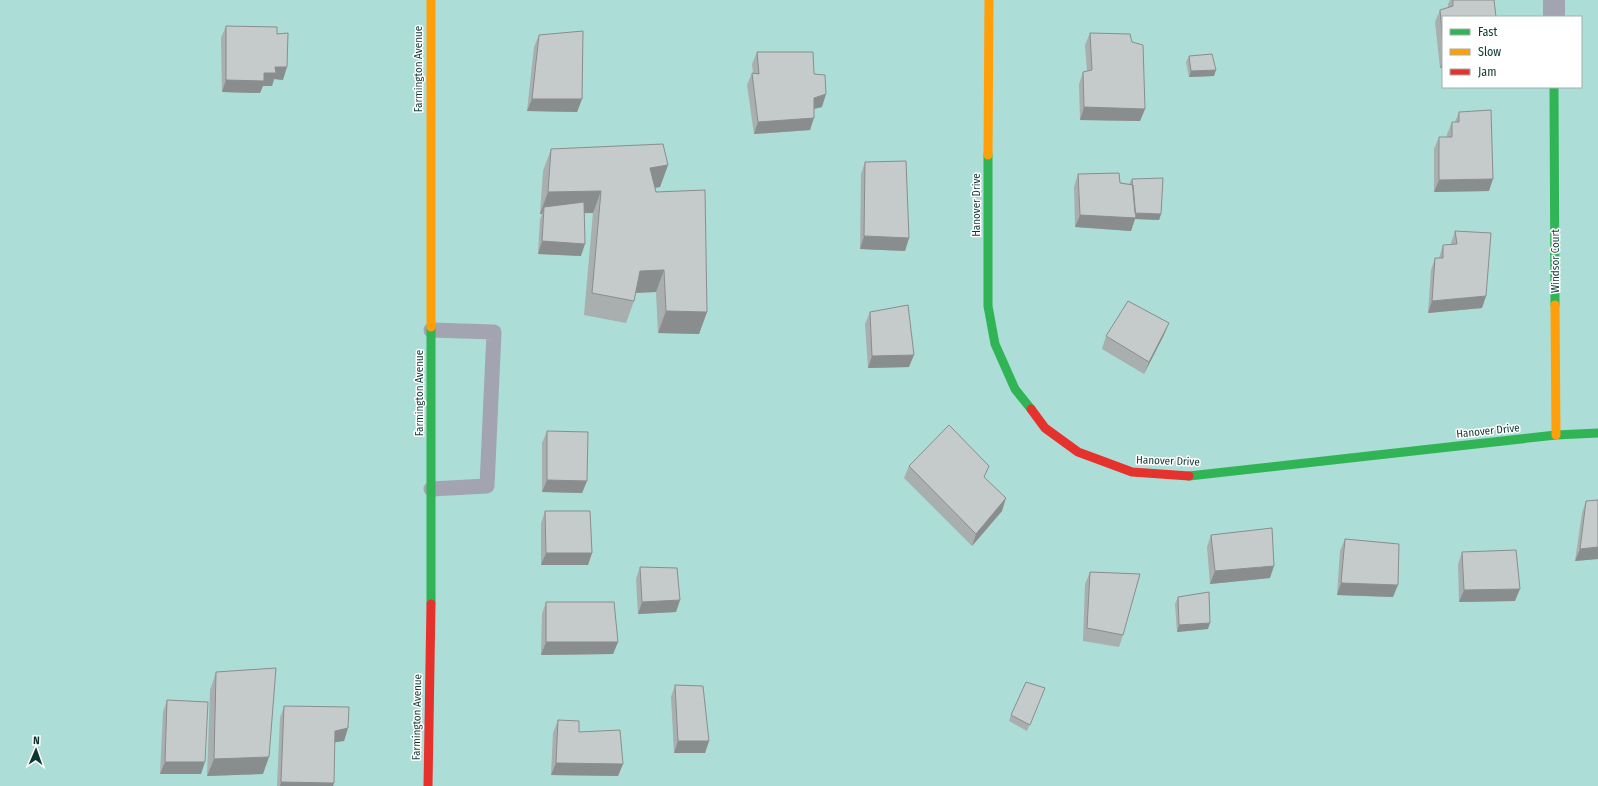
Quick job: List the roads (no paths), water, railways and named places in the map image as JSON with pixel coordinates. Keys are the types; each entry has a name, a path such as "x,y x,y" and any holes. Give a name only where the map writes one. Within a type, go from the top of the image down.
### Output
{"street":[{"name":"Farmington Avenue","path":"428,786 431,489 431,0"},
{"name":"Hanover Drive","path":"989,0 988,306 994,344 1012,382 1046,428 1078,452 1132,472 1190,476 1556,435 1598,433"},
{"path":"1554,0 1554,16"},
{"name":"Windsor Court","path":"1554,88 1556,435"}],"lane":[{"path":"431,330 494,332 487,486 431,489"}]}
